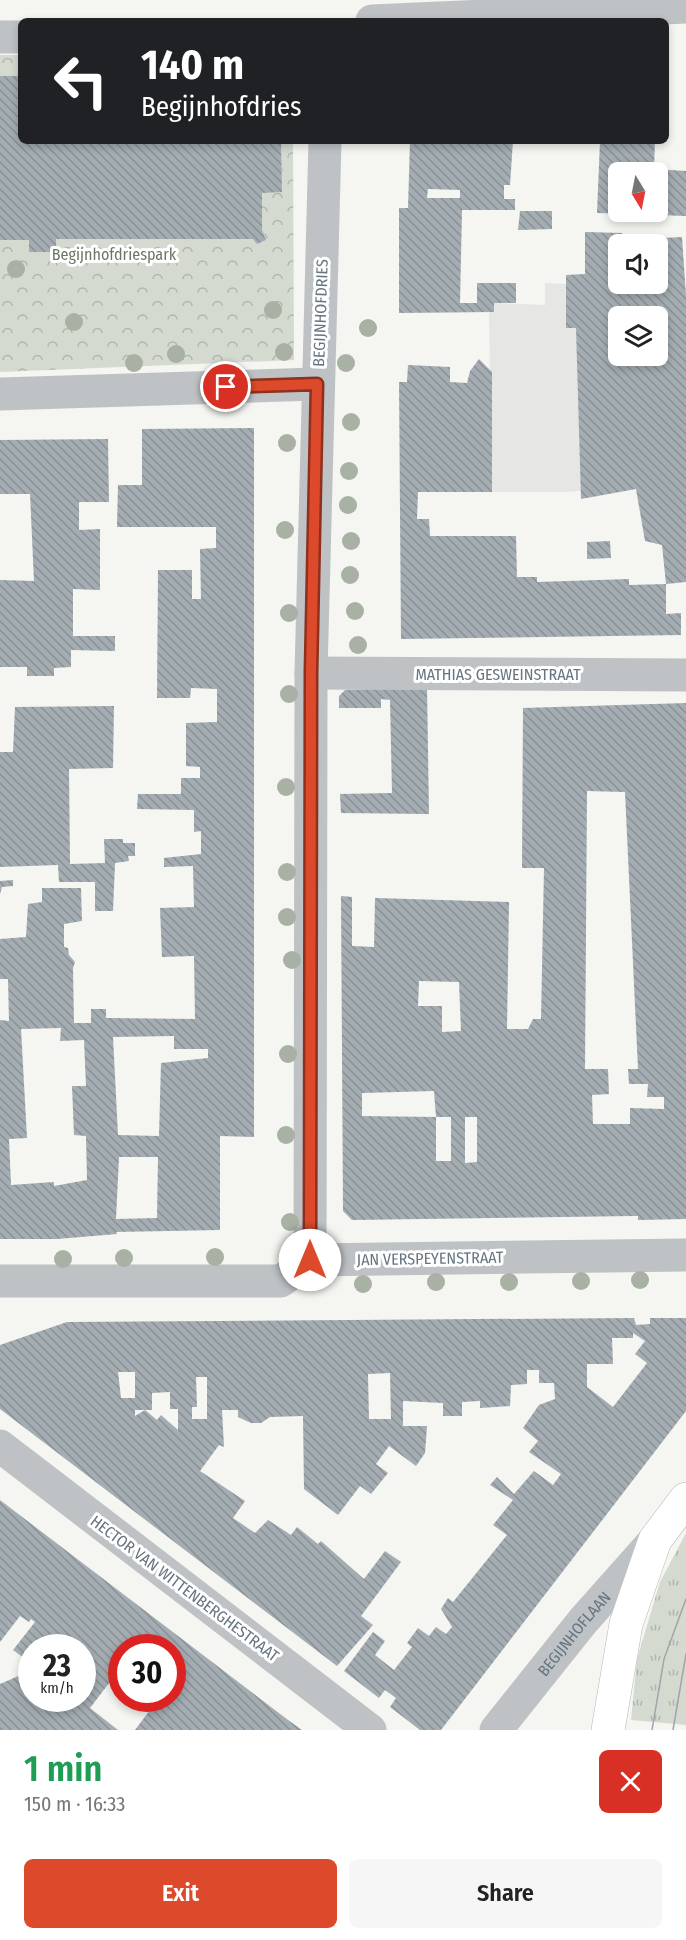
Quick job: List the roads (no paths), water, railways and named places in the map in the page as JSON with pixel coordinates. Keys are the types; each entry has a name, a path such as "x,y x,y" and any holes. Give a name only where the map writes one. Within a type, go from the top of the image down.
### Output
{"main road":[{"name":"BEGIJNHOFLAAN","path":"608,1730 626,1624 655,1540 686,1499"}],"street":[{"path":"391,18 456,8 686,8"},
{"path":"0,38 18,37"},
{"name":"BEGIJNHOFDRIES","path":"0,394 317,384 325,144"},
{"path":"0,1281 281,1281 310,1260 311,672 317,384"},
{"name":"MATHIAS GESWEINSTRAAT","path":"311,672 686,675"},
{"name":"JAN VERSPEYENSTRAAT","path":"310,1260 686,1255"},
{"name":"HECTOR VAN WITTENBERGHESTRAAT","path":"0,1446 370,1730"},
{"name":"BEGIJNHOFLAAN","path":"496,1730 583,1621 655,1540"}],"tram line":[{"path":"652,1730 664,1659 686,1599"},
{"path":"673,1730 686,1654"}],"park label":[{"name":"Begijnhofdriespark","path":"114,254"}]}
